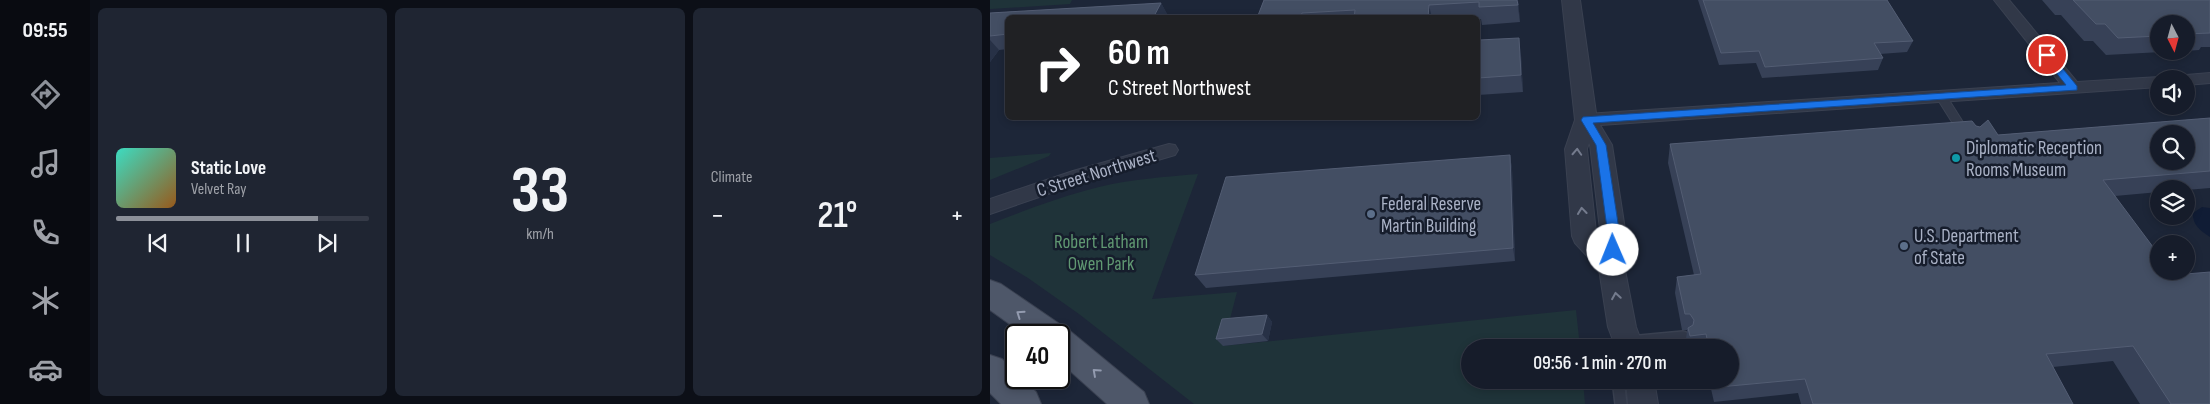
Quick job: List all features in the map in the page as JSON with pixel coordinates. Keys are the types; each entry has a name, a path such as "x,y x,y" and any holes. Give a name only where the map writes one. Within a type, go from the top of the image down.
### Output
{"main road":[{"path":"990,293 1034,324"},
{"path":"1070,350 1132,404"},
{"path":"990,370 1024,404"}],"street":[{"path":"1571,0 1586,120 1576,148 1584,236 1611,265 1625,339"},
{"path":"2001,0 2073,88"},
{"path":"2195,79 2210,78"},
{"path":"1586,120 2150,83"},
{"name":"C Street Northwest","path":"990,194 1048,173 1108,155 1130,150 1169,150 1079,176 990,207"},
{"path":"1641,389 1643,404"}],"lane":[{"path":"1941,96 1968,139"},
{"path":"1654,339 1683,337"},
{"path":"1619,389 1621,404"}],"green space":[{"path":"990,0 1072,0 1070,4 990,9"},
{"path":"1051,153 1049,156 990,180 990,158"},
{"name":"Robert Latham Owen Park","path":"1198,174 1152,299 1237,292 1223,346 1576,310 1579,339 1461,339 1461,389 1584,389 1585,404 1194,404 1079,314 1028,278 990,255 990,224 1058,199 1111,184"}],"water":[{"path":"2202,207 2210,208 2210,237 2200,230 2195,222 2195,212"}],"building":[{"path":"1264,0 1517,0 1518,5 1479,7 1479,2 1429,5 1428,15 1354,15 1355,10 1302,13 1301,15 1258,15"},
{"path":"1703,0 1887,0 1913,41 1874,43 1883,58 1765,67 1759,51 1721,53"},
{"path":"2073,0 2210,0 2210,33 2195,34 2195,15 2150,15 2150,36 2118,38 2105,24 2096,24"},
{"path":"1161,3 1155,15 1005,15 1005,34 990,36 990,13"},
{"path":"1519,38 1521,75 1480,78 1480,40"},
{"name":"U.S. Department of State","path":"2210,118 2210,171 2103,180 2150,243 2150,280 2195,280 2195,273 2210,272 2210,404 2171,404 2133,346 2046,354 2073,404 1813,404 1805,379 1739,385 1739,339 1707,339 1706,334 1690,336 1688,328 1693,325 1694,320 1690,314 1685,314 1677,277 1701,274 1670,144 1972,121 1976,126 1980,127 1988,120 1998,135"},
{"name":"Federal Reserve Martin Building","path":"1510,155 1513,248 1195,275 1226,177"},
{"path":"1267,315 1262,334 1216,339 1222,319"}],"place":[{"name":"Diplomatic Reception Rooms Museum","path":"1956,158"},
{"name":"Federal Reserve Martin Building","path":"1371,214"},
{"name":"U.S. Department of State","path":"1904,246"}],"route":[{"path":"1613,250 1614,236 1601,145 1586,120 2073,88 2047,55"}]}
